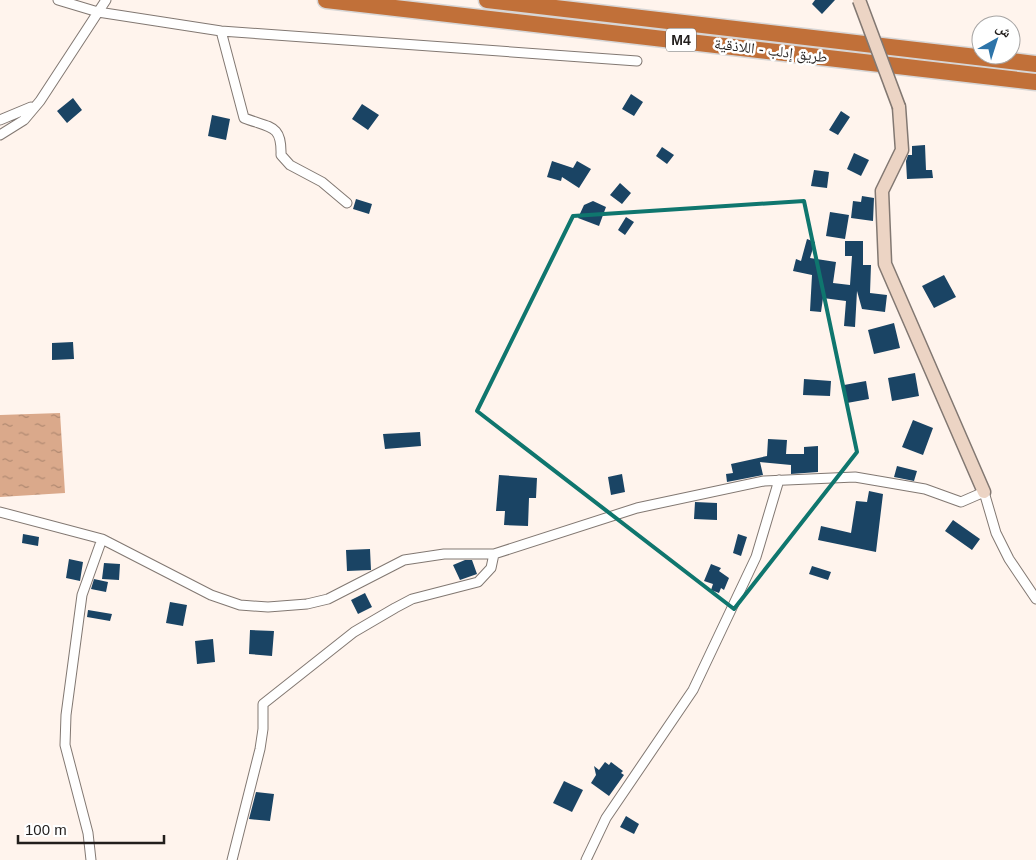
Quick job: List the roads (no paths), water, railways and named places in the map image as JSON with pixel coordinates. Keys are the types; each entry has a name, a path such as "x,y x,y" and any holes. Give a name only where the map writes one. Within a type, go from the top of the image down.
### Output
{"highway":[{"name":"طريق إدلب - اللاذقية","path":"326,0 1036,82"},
{"name":"طريق إدلب - اللاذقية","path":"487,0 1036,64"}],"street":[{"path":"58,0 98,12 222,31 637,61"},
{"path":"0,134 24,120 40,101 106,0"},
{"path":"858,0 900,106 902,150 882,191 886,264 984,492 996,533 1009,559 1036,599"},
{"path":"222,31 244,118 277,130 282,138 281,156 322,182 348,203"},
{"path":"0,120 27,110 40,101"},
{"path":"0,512 102,538 211,595 240,605 268,608 328,600 404,560 444,554 494,554 637,508 764,481 839,476 873,479 925,489 961,502 984,492"},
{"path":"586,860 606,818 693,690 756,557 779,480"},
{"path":"91,860 88,833 65,745 66,715 82,595 102,538"},
{"path":"232,860 260,749 263,704 354,632 395,608 412,600 478,582 491,568 494,554"}],"water":[{"path":"60,413 65,493 0,497 0,415"}]}
